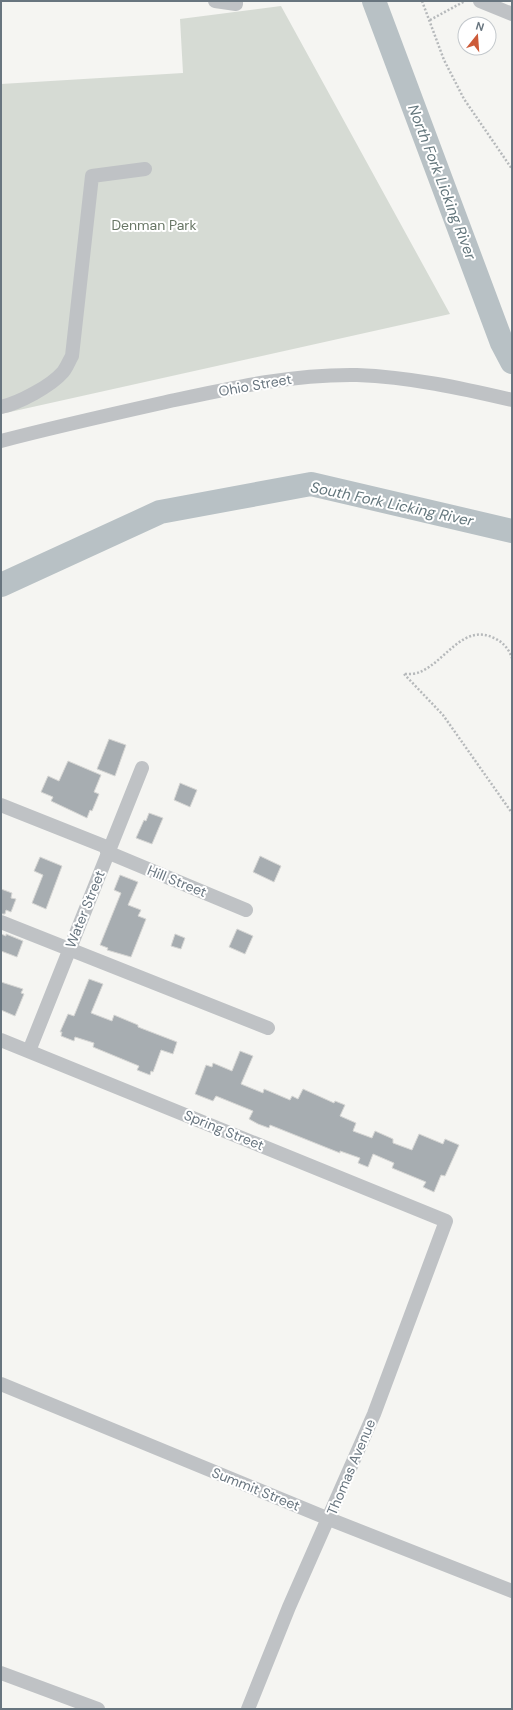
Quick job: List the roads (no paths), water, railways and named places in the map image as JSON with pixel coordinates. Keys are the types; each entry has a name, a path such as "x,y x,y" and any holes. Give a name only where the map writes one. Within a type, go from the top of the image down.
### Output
{"street":[{"path":"215,1 236,2"},
{"path":"480,1 512,14"},
{"path":"1,406 11,404 42,389 62,373 72,356 92,176 145,169"},
{"name":"Ohio Street","path":"1,441 204,394 294,378 357,375 391,377 424,381 512,400"},
{"name":"Water Street","path":"30,1051 108,850 142,768"},
{"name":"Hill Street","path":"1,805 246,910"},
{"path":"1,922 268,1028"},
{"name":"Spring Street","path":"1,1040 446,1221"},
{"name":"Thomas Avenue","path":"248,1709 289,1607 374,1414 446,1221"},
{"name":"Summit Street","path":"1,1384 512,1591"},
{"path":"1,1673 98,1709"}],"waterway":[{"name":"North Fork Licking River","path":"374,1 502,343 512,362"},
{"name":"South Fork Licking River","path":"1,585 160,512 311,484 512,531"}],"park label":[{"name":"Denman Park","path":"154,225"}]}
